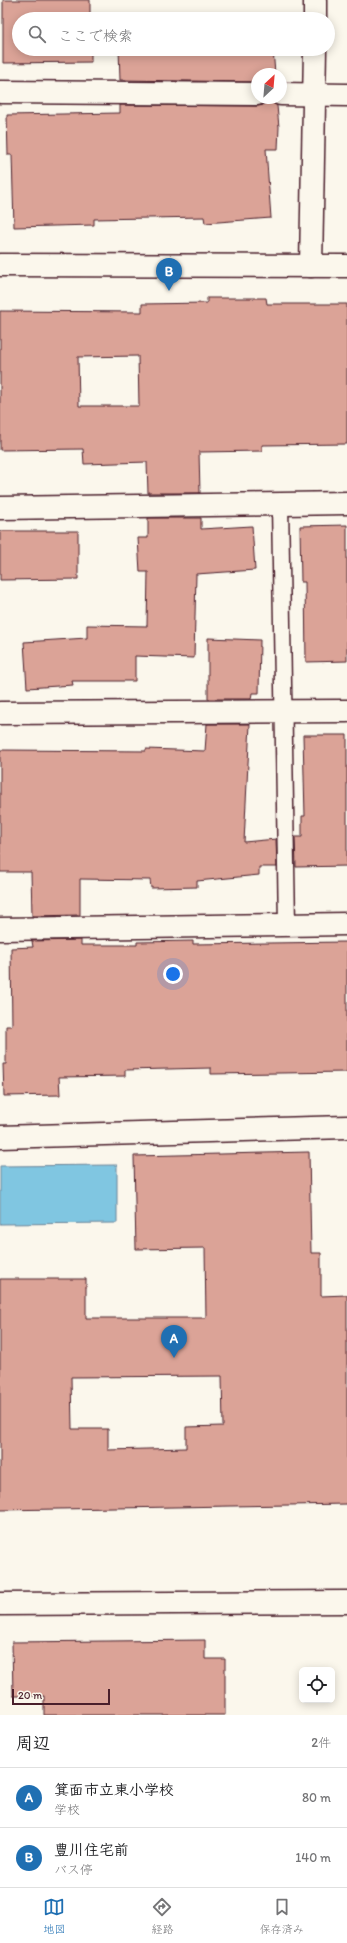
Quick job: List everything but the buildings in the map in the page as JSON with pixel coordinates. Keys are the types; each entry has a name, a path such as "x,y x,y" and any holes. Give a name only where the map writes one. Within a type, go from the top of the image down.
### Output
{"street":[{"path":"315,0 315,12"},
{"path":"311,266 315,56"},
{"path":"0,92 251,94"},
{"path":"287,94 347,94"},
{"path":"0,265 347,266"},
{"path":"0,508 347,503"},
{"path":"0,713 283,710 347,711"},
{"path":"0,929 347,924"},
{"path":"0,1137 347,1127"},
{"path":"0,1604 347,1602"}],"lane":[{"path":"280,504 287,925"}],"water":[{"path":"117,1165 117,1223 0,1224 0,1166"}],"place":[{"name":"豊川住宅前","path":"169,291"},
{"name":"箕面市立東小学校","path":"174,1358"}]}
